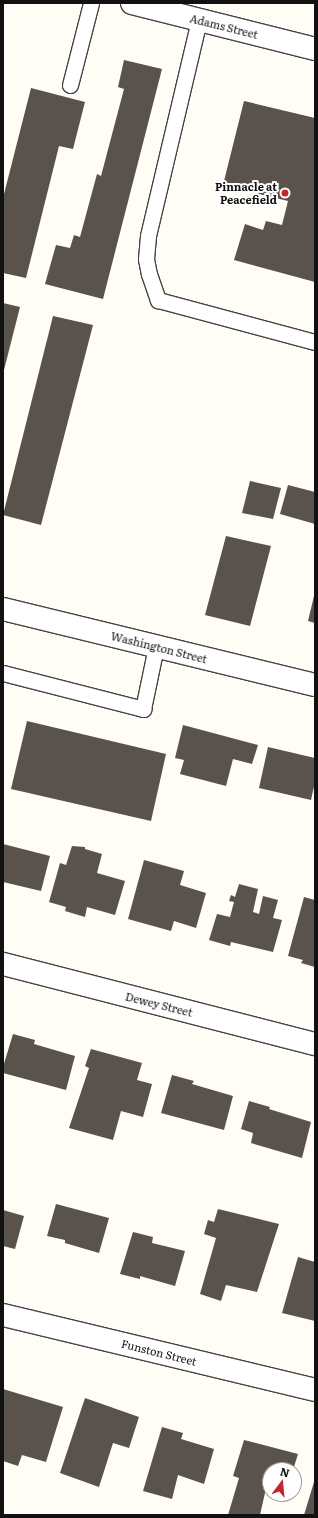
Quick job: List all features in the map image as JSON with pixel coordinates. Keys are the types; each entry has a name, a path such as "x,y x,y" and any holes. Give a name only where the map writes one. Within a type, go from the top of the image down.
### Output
{"street":[{"name":"Adams Street","path":"132,3 315,50"},
{"name":"Washington Street","path":"3,609 315,685"},
{"name":"Dewey Street","path":"3,964 315,1044"},
{"name":"Funston Street","path":"3,1315 315,1390"}],"lane":[{"path":"70,85 91,3"},
{"path":"199,20 148,236 146,259 149,274 158,300 315,342"},
{"path":"3,673 143,709 156,646"}],"building":[{"path":"124,60 162,69 103,299 45,284 56,245 70,248 74,235 80,237 97,174 101,176 124,89 118,87"},
{"path":"31,88 85,102 73,149 59,146 26,278 3,273 3,198"},
{"name":"Pinnacle at Peacefield","path":"244,101 315,118 315,282 234,260 245,224 263,230 266,221 282,225 288,201 223,185"},
{"path":"3,303 20,307 4,370 3,370"},
{"path":"53,316 93,325 41,525 3,515"},
{"path":"250,481 281,488 273,519 242,513"},
{"path":"288,485 315,492 315,524 280,514"},
{"path":"226,536 271,546 250,626 205,615"},
{"path":"315,596 315,623 308,621"},
{"path":"27,721 166,754 151,821 11,789"},
{"path":"183,725 258,745 252,764 233,759 226,786 180,774 184,760 175,758"},
{"path":"268,747 315,758 315,782 311,800 259,788"},
{"path":"3,844 50,856 41,891 3,882"},
{"path":"72,846 85,847 85,849 102,854 97,873 125,881 115,915 87,907 85,917 65,911 66,907 49,902 60,863 66,865"},
{"path":"144,860 184,871 180,885 206,893 196,928 174,921 171,931 128,919"},
{"path":"239,884 258,889 253,912 259,914 263,896 278,900 273,918 282,920 273,952 231,942 230,946 209,940 217,914 230,917 234,902 229,901 231,895 235,897"},
{"path":"304,897 315,900 315,967 301,963 303,960 288,956"},
{"path":"13,1034 35,1040 34,1044 75,1056 66,1090 3,1073 3,1067"},
{"path":"91,1049 142,1063 137,1080 152,1084 143,1117 121,1111 113,1140 69,1128 89,1068 85,1066"},
{"path":"172,1075 194,1081 192,1084 233,1096 224,1130 161,1113"},
{"path":"249,1101 311,1122 302,1158 251,1143 253,1133 241,1129"},
{"path":"56,1204 109,1218 99,1253 65,1243 65,1240 47,1236"},
{"path":"218,1209 279,1224 257,1292 226,1285 221,1301 200,1294 216,1238 204,1234 208,1220 214,1222"},
{"path":"3,1210 24,1216 15,1249 3,1246"},
{"path":"133,1232 153,1237 152,1243 185,1251 175,1286 140,1276 140,1279 120,1274"},
{"path":"298,1257 315,1262 315,1321 282,1313"},
{"path":"3,1389 63,1407 46,1462 22,1455 18,1466 3,1461"},
{"path":"85,1398 139,1417 129,1448 113,1443 99,1487 60,1473"},
{"path":"162,1427 183,1433 181,1439 214,1449 204,1484 178,1475 172,1499 143,1491"},
{"path":"244,1440 298,1454 296,1462 262,1462 263,1502 260,1515 228,1515 239,1478 233,1476"},
{"path":"314,1482 315,1515 304,1515"}],"place":[{"name":"Pinnacle at Peacefield","path":"285,193"}]}
